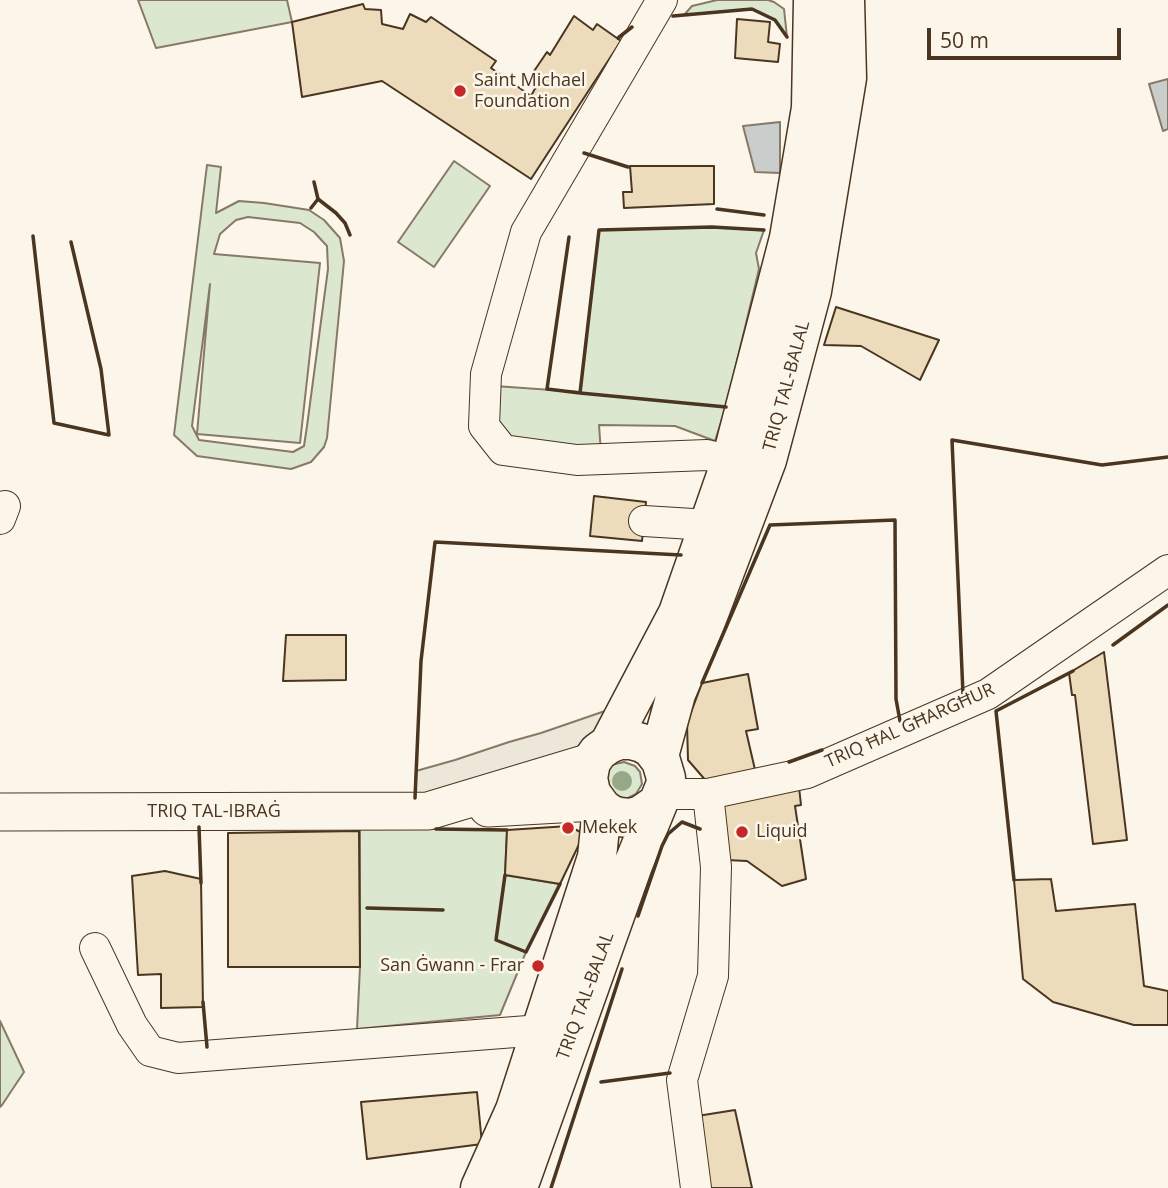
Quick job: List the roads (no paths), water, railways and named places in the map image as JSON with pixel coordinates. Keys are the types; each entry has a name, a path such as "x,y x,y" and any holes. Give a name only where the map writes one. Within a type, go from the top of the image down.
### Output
{"highway":[{"name":"TRIQ TAL-BALAL","path":"480,1188 515,1110 597,857 598,805 587,778 678,613 731,461 789,238 811,108 813,0"},
{"name":"TRIQ TAL-BALAL","path":"516,1188 633,865 660,799 666,778 659,756 676,694 767,460 812,291 847,78 845,0"},
{"path":"600,753 619,740 631,740 651,748 659,756"},
{"path":"598,805 610,814 630,818 640,815 660,799"}],"main road":[{"name":"TRIQ TAL-IBRAĠ","path":"428,811 600,753"},
{"name":"TRIQ TAL-IBRAĠ","path":"0,812 428,811 598,805"}],"street":[{"path":"662,0 526,232 486,374 484,426 503,450 577,460 706,455 731,461"},
{"path":"644,521 709,525"},
{"name":"TRIQ ĦAL GĦARGĦUR","path":"660,799 708,794 807,773 988,694 1168,570"},
{"path":"696,1188 682,1080 713,976 716,867 708,794"},
{"path":"95,948 132,1025 150,1051 178,1058 541,1030"}],"place":[{"name":"Saint Michael Foundation","path":"460,91"},
{"name":"Mekek","path":"568,828"},
{"name":"Liquid","path":"742,832"},
{"name":"San Ġwann - Frar","path":"538,966"}]}
